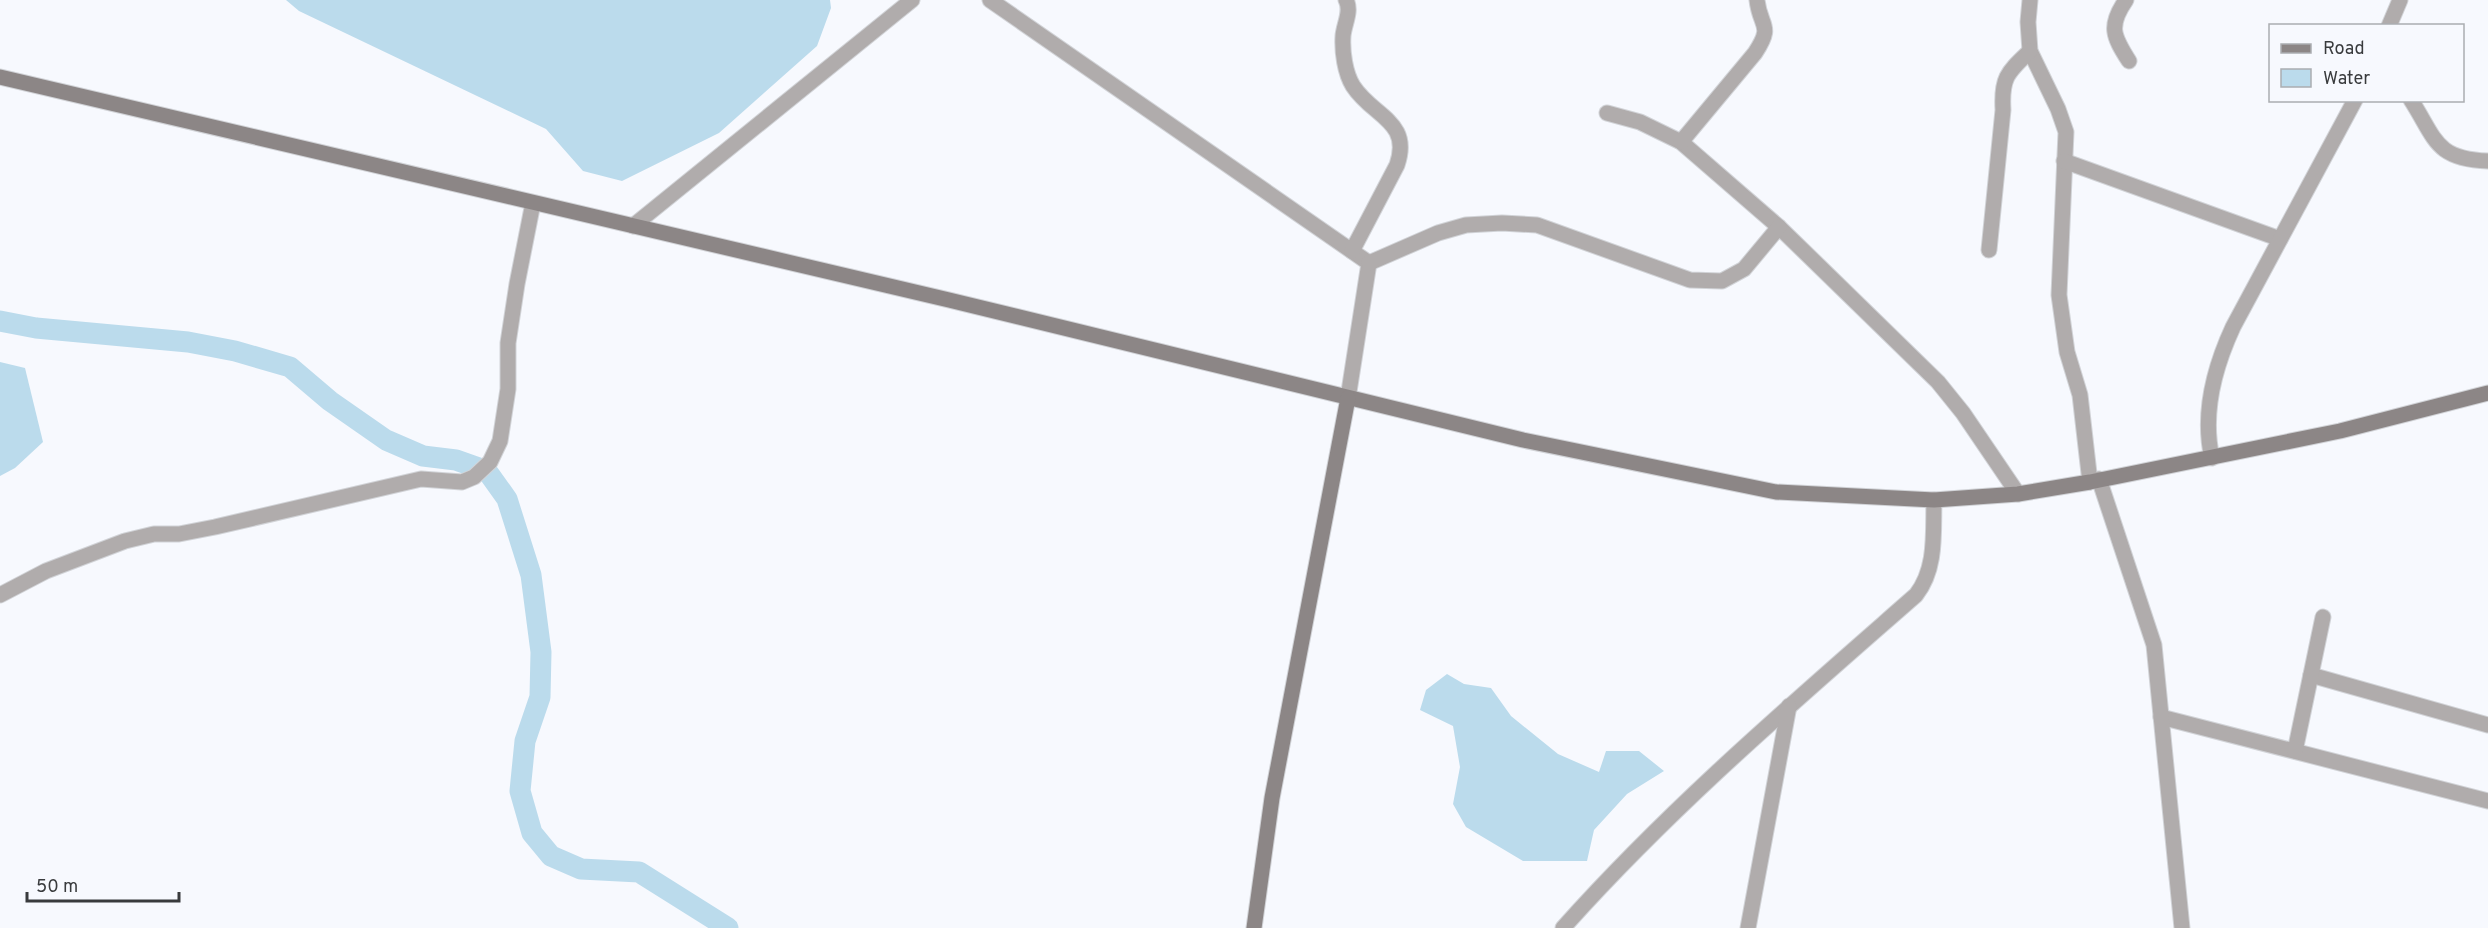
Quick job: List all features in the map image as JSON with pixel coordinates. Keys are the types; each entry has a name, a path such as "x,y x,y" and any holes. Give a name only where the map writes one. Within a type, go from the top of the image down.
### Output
{"main road":[{"path":"0,77 949,300 1523,441 1776,492 1934,501 2018,494 2212,458 2340,431 2488,393"},
{"path":"1254,928 1272,798 1348,398"}],"street":[{"path":"633,226 912,0"},
{"path":"990,0 1369,263"},
{"path":"1681,142 1765,38 1766,26 1758,12 1757,0"},
{"path":"2030,0 2028,22 2030,51 2058,109 2066,132 2059,295 2067,352 2080,396 2095,480 2154,645 2182,928"},
{"path":"2126,0 2117,12 2113,24 2115,39 2129,61"},
{"path":"2390,24 2400,0"},
{"path":"1350,2 1343,36 1344,60 1353,86 1400,135 1401,151 1397,165 1352,251"},
{"path":"1989,250 2002,110 2001,90 2011,69 2030,51"},
{"path":"2212,458 2207,437 2218,359 2354,102"},
{"path":"2412,102 2427,131 2438,145 2451,155 2488,161"},
{"path":"1607,113 1640,122 1681,142 1779,226 1938,382 1963,413 2018,494"},
{"path":"2064,161 2280,239"},
{"path":"0,595 46,571 125,541 154,534 179,534 215,527 421,479 462,482 474,477 490,462 501,441 508,389 508,343 533,203"},
{"path":"1369,263 1438,233 1466,225 1502,223 1537,225 1690,280 1722,281 1744,269 1779,226"},
{"path":"1348,398 1369,263"},
{"path":"1563,928 1600,886 1659,828 1789,706 1916,595 1926,583 1932,558 1934,501"},
{"path":"2295,751 2323,617"},
{"path":"2311,675 2488,725"},
{"path":"1748,928 1789,706"},
{"path":"2161,717 2488,801"}],"water":[{"path":"286,0 830,0 831,8 817,46 719,133 622,181 583,171 546,129 299,11"},
{"path":"0,362 25,368 43,442 15,468 0,476"},
{"path":"1447,674 1464,684 1491,688 1511,716 1558,754 1599,772 1606,751 1639,751 1664,771 1627,794 1594,830 1587,861 1523,861 1466,827 1453,804 1460,767 1453,726 1420,710 1426,690"}],"waterway":[{"path":"0,321 36,328 188,342 235,351 290,367 330,401 386,440 423,456 456,460 487,471 507,499 531,575 541,652 540,697 525,741 520,791 532,833 551,856 581,869 639,872 728,928"}]}
